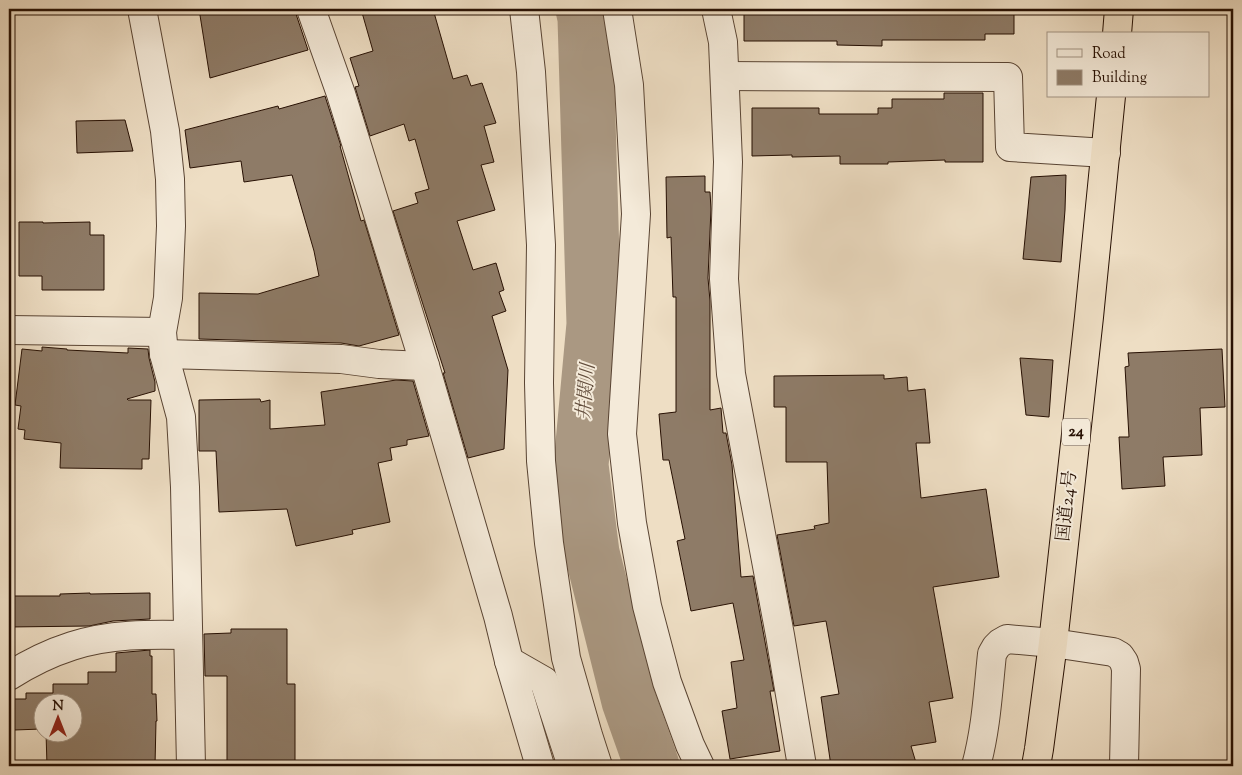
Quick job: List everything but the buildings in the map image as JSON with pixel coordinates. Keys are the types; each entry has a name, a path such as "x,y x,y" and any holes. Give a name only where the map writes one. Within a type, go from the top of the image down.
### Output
{"highway":[{"path":"1117,32 1119,9"},
{"name":"国道24号","path":"1036,766 1089,317 1111,98"}],"street":[{"path":"142,9 164,131 170,179 171,226 168,298 163,343 181,417 186,486 190,766"},
{"path":"311,9 341,94 425,366 540,766"},
{"path":"524,9 531,72 541,245 539,383 541,461 549,543 566,658 598,766"},
{"path":"617,9 629,85 636,214 622,434 632,523 647,606 667,682 690,745 700,766"},
{"path":"716,9 723,42 725,76 728,162 724,279 730,374 780,635 802,766"},
{"path":"725,76 1008,77 1010,147 1106,153"},
{"path":"9,330 341,359 379,364 425,366"},
{"path":"9,676 30,664 71,646 107,638 142,634 188,635"},
{"path":"976,766 980,753 992,654 996,647 1007,639 1052,643 1113,652 1120,656 1126,669 1124,766"},
{"path":"509,661 544,681 572,766"}],"waterway":[{"name":"井関川","path":"583,9 585,18 594,324 581,465 592,553 629,701 652,766"}]}
